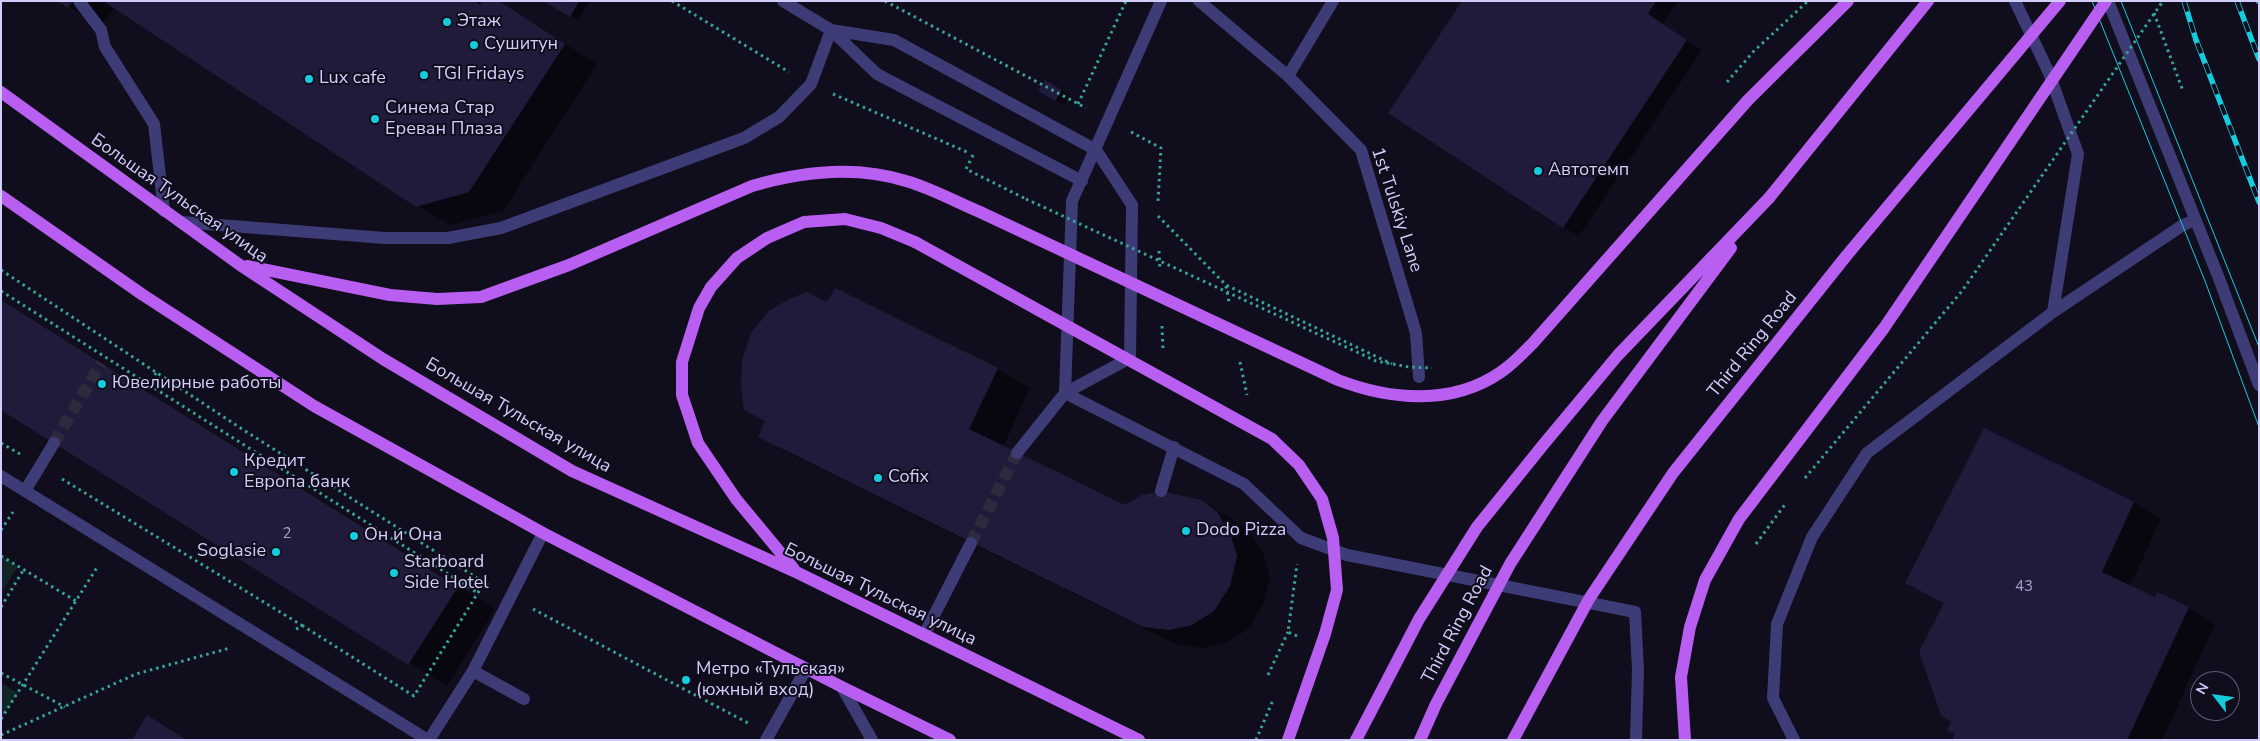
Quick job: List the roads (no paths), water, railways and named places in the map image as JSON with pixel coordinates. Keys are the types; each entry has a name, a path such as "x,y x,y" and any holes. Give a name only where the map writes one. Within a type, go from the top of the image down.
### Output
{"main road":[{"path":"240,265 390,295 436,299 481,297 569,265 752,186 776,179 840,170 907,181 980,212 1365,391 1394,396 1430,396 1464,389 1501,372 1533,343 1748,100 1848,1"},
{"name":"Third Ring Road","path":"1420,740 1436,704 1510,564 1602,420 1769,198 1928,1"},
{"name":"Third Ring Road","path":"1513,740 1589,599 1673,473 1847,255 2060,1"},
{"path":"1686,740 1681,676 1690,627 1705,580 1739,519 1884,328 2107,1"},
{"name":"Большая Тульская улица","path":"1,92 240,265 383,359 572,471 798,573 1139,740"},
{"path":"1,196 143,295 314,406 543,533 806,669 950,740"},
{"path":"1356,740 1418,619 1477,527 1618,355 1769,198"},
{"path":"798,573 736,499 698,444 682,395 682,362 699,308 711,287 737,258 767,238 804,222 845,219 881,228 915,242 1272,439 1299,465 1322,499 1333,538 1337,590 1325,634 1288,740"}],"street":[{"path":"79,1 101,30 105,47 154,124 164,211"},
{"path":"783,1 831,30 877,74 1082,181"},
{"path":"1065,393 1072,201 1161,1"},
{"name":"1st Tulskiy Lane","path":"1199,1 1288,76 1360,150 1416,333 1419,377"},
{"path":"1288,76 1333,1"},
{"path":"2015,1 2049,74 2078,154 2053,312"},
{"path":"2107,1 2259,385"},
{"path":"831,30 894,40 1096,150 1132,205 1130,358 1065,393 1017,453"},
{"path":"181,222 385,238 448,238 501,228 744,138 779,117 796,102 811,84 831,30"},
{"path":"1794,740 1773,698 1777,624 1812,537 1867,453 2053,312 2176,230 2195,220"},
{"path":"1065,393 1244,484 1301,538 1347,555 1635,612 1638,670 1636,740"},
{"path":"25,491 54,443"},
{"path":"1161,491 1174,448"},
{"path":"1,476 429,740 472,671 543,533"},
{"path":"924,635 971,543"},
{"path":"766,740 806,669"},
{"path":"472,671 524,700"},
{"path":"842,687 872,740"}],"tunnel":[{"path":"54,443 101,363"},
{"path":"971,543 1017,453"}],"tram line":[{"path":"2092,1 2205,281 2259,427"},
{"path":"2121,1 2259,347"}],"railway":[{"path":"2184,1 2196,40 2259,202"},
{"path":"2237,1 2259,59"}],"place":[{"name":"Этаж","path":"447,22"},
{"name":"Сушитун","path":"474,45"},
{"name":"TGI Fridays","path":"424,75"},
{"name":"Lux cafe","path":"309,79"},
{"name":"Синема Стар Ереван Плаза","path":"375,119"},
{"name":"Автотемп","path":"1538,171"},
{"name":"Ювелирные работы","path":"102,384"},
{"name":"Кредит Европа банк","path":"234,472"},
{"name":"Cofix","path":"878,478"},
{"name":"Dodo Pizza","path":"1186,531"},
{"name":"Он и Она","path":"354,536"},
{"name":"Soglasie","path":"276,552"},
{"name":"Starboard Side Hotel","path":"394,573"},
{"name":"Метро «Тульская» (южный вход)","path":"686,680"}]}
